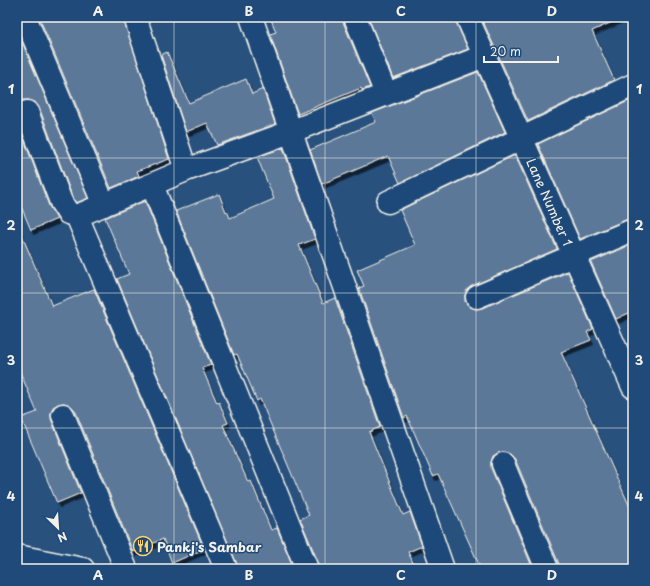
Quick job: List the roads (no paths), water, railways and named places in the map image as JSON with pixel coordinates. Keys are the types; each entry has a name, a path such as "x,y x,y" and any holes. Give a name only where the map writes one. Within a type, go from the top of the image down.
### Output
{"street":[{"path":"25,17 104,205"},
{"path":"134,17 186,170"},
{"path":"251,17 443,569"},
{"path":"355,17 386,94"},
{"name":"Lane Number 1","path":"468,17 521,139 633,387"},
{"path":"27,112 61,202 68,213 77,216 186,170 290,132 484,56"},
{"path":"388,202 633,85"},
{"path":"152,184 307,569"},
{"path":"77,216 226,569"},
{"path":"477,297 633,230"},
{"path":"63,415 126,569"},
{"path":"503,464 547,569"},
{"path":"17,556 83,569"}],"place":[{"name":"Pankj's Sambar","path":"143,546"}]}
